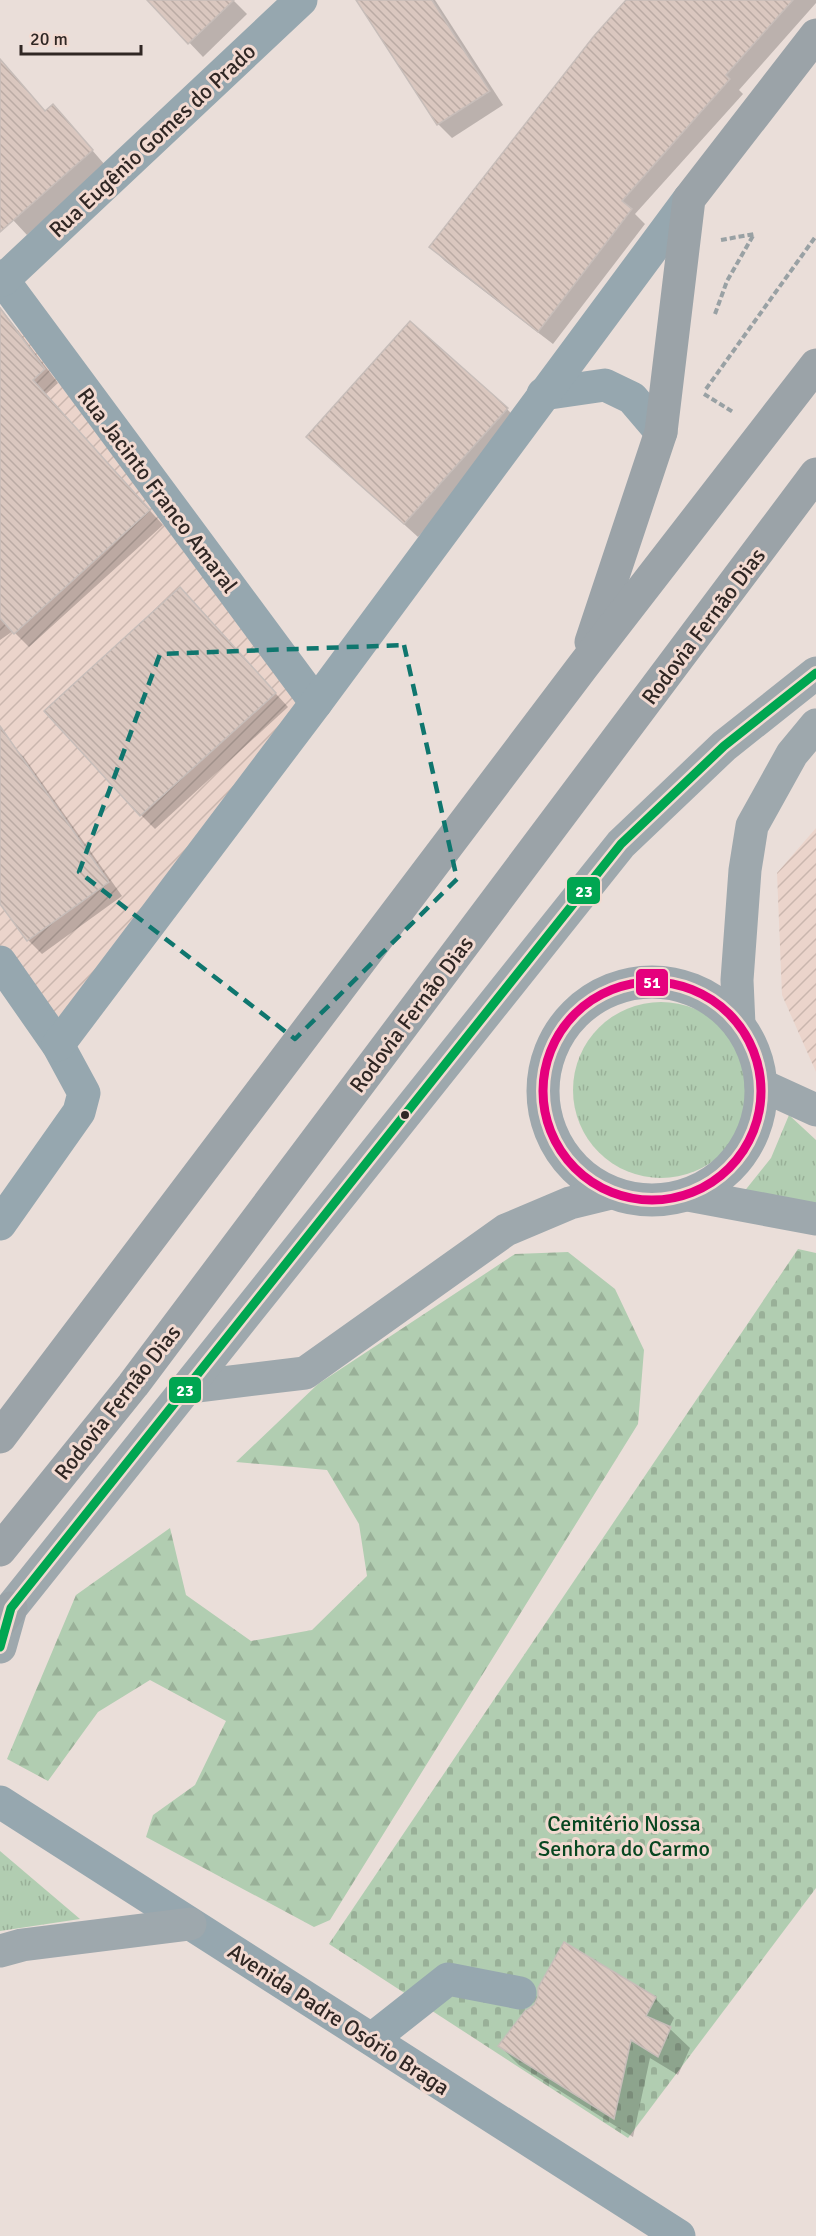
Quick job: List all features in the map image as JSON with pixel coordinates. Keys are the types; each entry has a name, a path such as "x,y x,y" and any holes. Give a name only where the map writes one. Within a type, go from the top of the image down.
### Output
{"highway":[{"path":"583,666 661,432 681,248 689,199 816,35"},
{"path":"0,1437 583,666 816,365"},
{"name":"Rodovia Fernão Dias","path":"0,1550 133,1385 816,474"}],"main road":[{"path":"0,1647 6,1615 621,844 724,746 816,673"},
{"path":"739,1025 737,980 745,870 752,826 792,754 816,726"},
{"path":"688,1195 718,1177 742,1152 757,1120 761,1085 754,1051 739,1025 713,1000 679,985 643,982 608,991 577,1011 555,1041 543,1075 544,1112 556,1147 580,1174 611,1193 653,1201 688,1195 816,1219"},
{"path":"761,1085 816,1110"},
{"path":"189,1386 305,1372 506,1230 570,1203 611,1193"},
{"path":"0,1951 22,1945 190,1924"}],"street":[{"name":"Rua Eugênio Gomes do Prado","path":"2,278 301,0"},
{"path":"58,1045 316,703 689,199"},
{"name":"Rua Jacinto Franco Amaral","path":"2,278 316,703"},
{"path":"543,394 605,385 632,398 661,432"},
{"path":"0,962 58,1045 84,1094 79,1112 0,1224"},
{"name":"Avenida Padre Osório Braga","path":"0,1802 679,2236"},
{"path":"372,2039 448,1978 520,1993"}],"path":[{"path":"681,248 754,234 727,281 711,325"},
{"path":"703,393 816,236"},
{"path":"702,381 703,393"},
{"path":"703,393 764,432"}],"highlighted area":[{"path":"404,645 457,879 295,1039 79,872 160,654"}],"shaded area":[{"path":"32,319 316,703 58,1045 0,962 0,343"},
{"path":"816,828 816,1072 782,995 777,873"}],"green space":[{"path":"661,1002 695,1009 710,1017 723,1028 734,1041 742,1056 749,1090 742,1124 734,1139 723,1152 710,1163 695,1171 661,1178 627,1171 612,1163 599,1152 588,1139 580,1124 573,1090 580,1056 588,1041 599,1028 612,1017 627,1009"},
{"path":"789,1115 816,1140 816,1213 739,1198 771,1158"},
{"name":"Cemitério Nossa Senhora do Carmo","path":"798,1249 816,1253 816,1888 628,2138 329,1944"},
{"path":"568,1252 615,1289 644,1350 638,1424 330,1920 314,1927 146,1837 153,1815 195,1785 226,1721 150,1680 98,1712 48,1781 7,1759 76,1595 170,1528 186,1595 251,1641 312,1630 367,1576 359,1524 327,1470 236,1462 318,1384 515,1254"},
{"path":"0,1851 80,1919 0,1931"}],"building":[{"path":"147,0 234,0 188,44"},
{"path":"356,0 432,0 490,91 437,125"},
{"path":"626,0 793,0 726,75 730,79 622,201 632,209 538,332 429,247 594,36"},
{"path":"0,59 45,111 53,104 93,150 0,232"},
{"path":"0,308 45,369 33,380 150,510 14,634 0,618"},
{"path":"410,321 508,408 404,524 306,437"},
{"path":"180,587 276,693 140,816 44,711"},
{"path":"0,726 109,882 27,941 0,904"},
{"path":"564,1942 656,1997 646,2016 671,2027 658,2057 631,2040 614,2119 498,2046 525,2011 534,2005 538,1997 538,1988"}],"transit line":[{"name":"23","path":"0,1647 11,1608 621,844 724,746 816,673"},
{"name":"51","path":"652,982 673,984 694,991 729,1014 752,1049 759,1070 761,1091 759,1112 752,1133 729,1168 694,1191 673,1198 652,1200 631,1198 610,1191 575,1168 552,1133 545,1112 543,1091 545,1070 552,1049 575,1014 610,991 631,984 652,982"}]}
